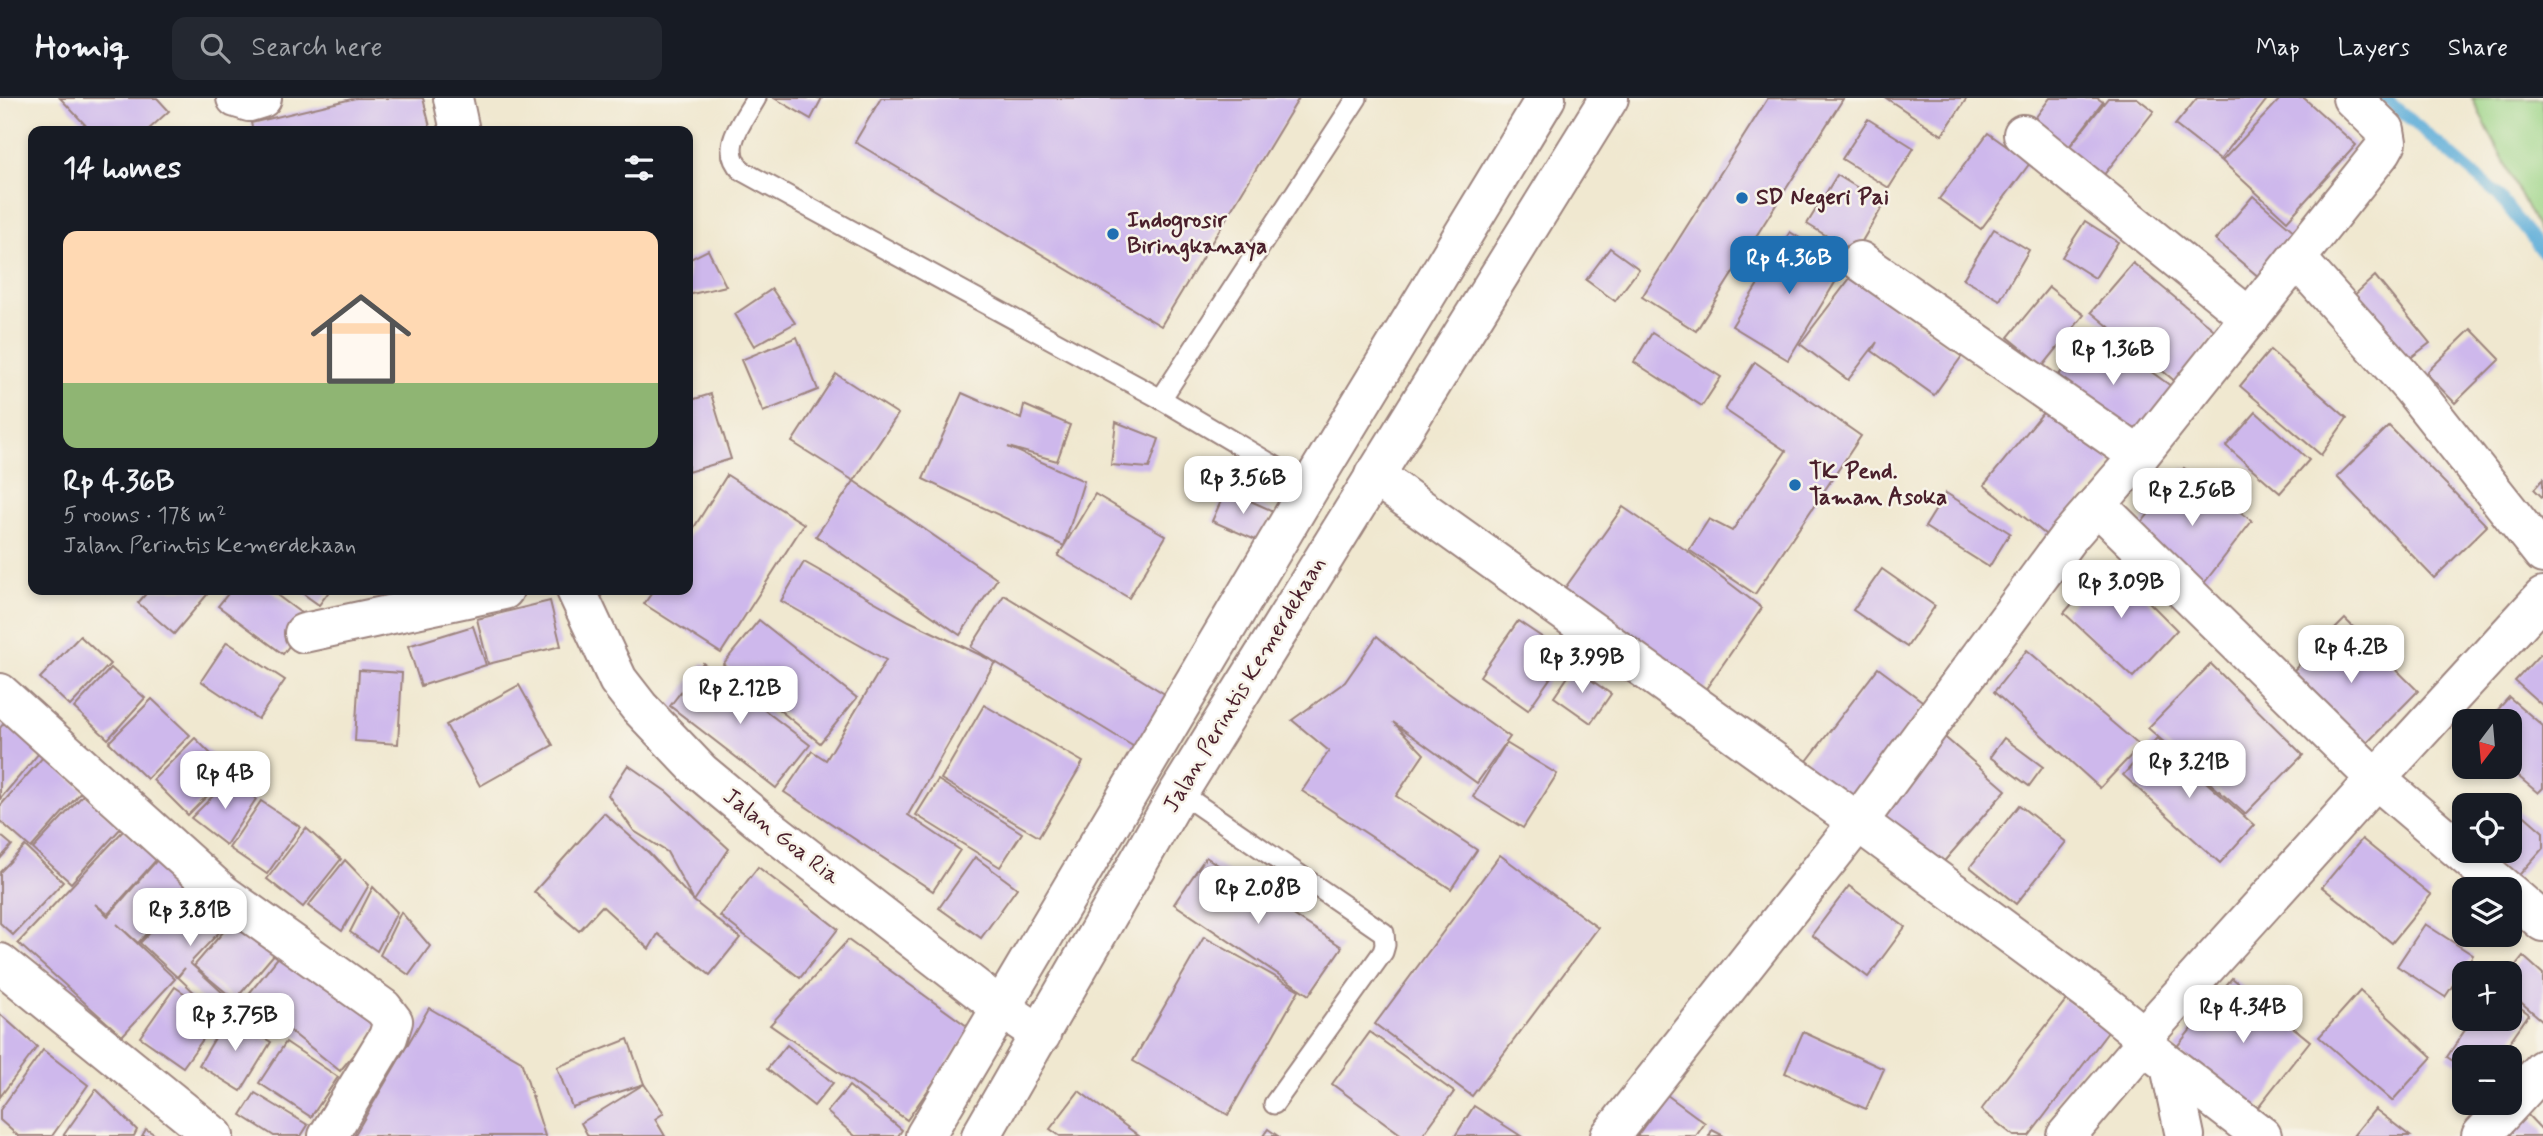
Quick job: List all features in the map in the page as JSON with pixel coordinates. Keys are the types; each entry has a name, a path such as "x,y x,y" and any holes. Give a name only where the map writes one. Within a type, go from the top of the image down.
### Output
{"main road":[{"path":"236,98 249,102 262,98"},
{"path":"453,98 459,126"},
{"name":"Jalan Perintis Kemerdekaan","path":"925,1136 1310,487 1546,98"},
{"name":"Jalan Perintis Kemerdekaan","path":"981,1136 1179,792 1609,98"},
{"path":"1610,1136 1858,822 2067,539 2139,456 2388,142 2385,130 2352,98"},
{"path":"2023,134 2250,318"},
{"path":"2297,259 2411,387 2543,554"},
{"path":"1860,261 2139,456"},
{"path":"1374,475 1858,822 2140,1033 2151,1050 2185,1136"},
{"path":"2097,505 2376,779 2491,877"},
{"path":"304,633 481,595"},
{"name":"Jalan Goa Ria","path":"578,595 618,680 639,707 701,772 771,830 1000,1007 1041,1035"},
{"path":"2151,1050 2376,779 2543,597"},
{"path":"0,693 223,894 390,1015 393,1021 388,1037 328,1136"},
{"path":"2522,904 2543,922"},
{"path":"0,963 214,1136"},
{"path":"2066,1136 2140,1050 2151,1050 2262,1136"},
{"path":"2481,1136 2543,1069"}],"lane":[{"path":"756,98 731,145 731,155 742,171 1161,399 1310,487"},
{"path":"1161,399 1357,98"},
{"path":"1179,792 1384,933 1383,952 1274,1104"}],"green space":[{"path":"2472,98 2543,98 2543,239"}],"building":[{"path":"60,98 157,98 169,111 152,126 86,126"},
{"path":"356,98 423,98 430,126 252,126 251,123"},
{"path":"774,98 822,98 811,119"},
{"name":"Indogrosir Biringkanaya","path":"881,98 1299,98 1161,326 855,142"},
{"name":"SD Negeri Pai","path":"1768,98 1843,99 1696,331 1642,297"},
{"path":"1886,98 1967,98 1942,135"},
{"path":"2050,98 2097,98 2103,102 2068,148 2033,121"},
{"path":"2108,98 2137,98 2154,111 2095,186 2060,159"},
{"path":"2197,98 2268,98 2220,160 2175,125"},
{"path":"2281,98 2304,98 2356,145 2287,221 2222,161"},
{"path":"1868,119 1914,148 1889,188 1842,159"},
{"path":"1988,133 2030,163 1981,229 1939,199"},
{"path":"1837,175 1884,204 1855,253 1807,224"},
{"path":"2253,196 2303,239 2266,283 2215,240"},
{"path":"2085,221 2118,242 2095,278 2062,257"},
{"path":"1994,229 2029,250 2000,300 1963,279"},
{"path":"1790,232 1845,266 1788,360 1732,326"},
{"path":"1610,248 1639,269 1615,301 1586,280"},
{"path":"708,250 726,286 693,294 693,258"},
{"path":"2133,263 2218,333 2176,382 2091,312"},
{"path":"2375,276 2430,343 2401,365 2350,299"},
{"path":"1851,277 1962,356 1934,395 1872,351 1877,342 1848,380 1800,344"},
{"path":"2049,287 2084,315 2043,366 2008,337"},
{"path":"772,289 795,323 754,346 735,314"},
{"path":"2092,329 2175,389 2133,445 2051,386"},
{"path":"2471,329 2500,359 2455,403 2426,373"},
{"path":"1652,333 1721,377 1702,406 1634,362"},
{"path":"797,337 818,390 763,412 741,360"},
{"path":"2270,350 2347,418 2321,455 2240,386"},
{"name":"TK Pend. Taman Asoka","path":"1755,362 1861,436 1755,594 1689,550 1709,519 1732,531 1786,451 1725,410"},
{"path":"836,374 898,414 854,481 792,442"},
{"path":"962,393 1021,419 1024,405 1070,425 1057,461 1008,447 1084,481 1064,546 923,479"},
{"path":"711,394 731,459 693,470 693,399"},
{"path":"2046,409 2112,461 2050,538 1984,485"},
{"path":"2256,412 2309,460 2280,493 2226,446"},
{"path":"1116,422 1159,439 1149,468 1111,465"},
{"path":"2389,426 2487,526 2434,578 2337,477"},
{"path":"2184,468 2252,521 2201,587 2133,534"},
{"path":"727,475 804,524 721,653 644,604 650,595 693,595 693,529"},
{"path":"2543,479 2543,498 2534,489"},
{"path":"854,481 997,579 960,635 816,536"},
{"path":"1226,490 1273,511 1260,542 1212,521"},
{"path":"1946,493 2010,533 1989,567 1925,527"},
{"path":"1095,494 1166,536 1129,598 1058,556"},
{"path":"1623,507 1690,553 1762,608 1696,703 1555,602"},
{"path":"804,562 909,621 995,662 908,815 960,850 933,891 784,792 812,751 826,760 886,660 781,601"},
{"path":"2109,562 2177,630 2133,677 2064,613"},
{"path":"1882,569 1935,606 1907,647 1853,610"},
{"path":"145,595 207,595 174,634 138,603"},
{"path":"227,595 277,595 309,619 283,654 218,606"},
{"path":"305,595 326,595 319,605"},
{"path":"1004,595 1168,696 1136,748 971,647"},
{"path":"550,601 561,646 488,664 477,619"},
{"path":"2345,619 2418,691 2358,752 2284,680"},
{"path":"759,620 857,698 820,743 723,664"},
{"path":"1518,621 1567,654 1528,710 1480,676"},
{"path":"473,626 486,665 421,686 408,646"},
{"path":"80,636 110,664 70,706 40,678"},
{"path":"1377,636 1419,672 1510,737 1477,783 1393,722 1424,754 1396,796 1477,850 1451,889 1302,791 1329,751 1292,720 1345,682"},
{"path":"227,642 285,680 258,719 201,681"},
{"path":"2027,650 2140,746 2100,788 1994,692"},
{"path":"2540,654 2543,656 2543,706 2515,681"},
{"path":"703,663 810,745 776,788 670,706"},
{"path":"2211,664 2303,755 2245,814 2148,728"},
{"path":"111,668 145,698 108,739 74,708"},
{"path":"1574,668 1611,694 1591,723 1554,697"},
{"path":"1878,668 1926,704 1852,801 1804,765"},
{"path":"359,670 402,673 398,744 355,741"},
{"path":"519,685 553,745 480,786 446,725"},
{"path":"2509,697 2543,726 2543,788 2538,793 2521,779 2522,709 2498,709"},
{"path":"152,699 190,735 147,779 109,742"},
{"path":"984,705 1083,762 1039,837 941,779"},
{"path":"4,723 40,752 0,799 0,728"},
{"path":"1940,733 2006,790 1940,866 1874,808"},
{"path":"195,738 230,773 188,815 153,780"},
{"path":"2004,738 2043,767 2029,786 1990,757"},
{"path":"2157,738 2254,825 2220,863 2123,775"},
{"path":"1506,743 1557,774 1523,828 1473,797"},
{"path":"44,756 83,790 31,848 0,821 0,806"},
{"path":"628,765 667,792 729,849 694,901 667,852 634,831 608,795"},
{"path":"232,777 256,799 226,845 191,818"},
{"path":"938,780 1022,833 1000,867 916,815"},
{"path":"84,794 121,828 71,883 33,849"},
{"path":"261,801 300,827 267,874 229,848"},
{"path":"2019,805 2066,842 2016,904 1970,867"},
{"path":"604,813 649,853 694,901 740,938 710,975 658,934 649,949 602,906 579,931 534,892"},
{"path":"2522,814 2543,832 2543,848 2517,877 2508,877 2492,863 2522,863"},
{"path":"306,828 341,859 303,907 267,879"},
{"path":"124,830 157,859 108,914 95,904 108,916 158,859 189,886 138,943 117,924 175,979 122,1036 18,943"},
{"path":"0,835 12,845 0,859"},
{"path":"2362,839 2431,895 2392,943 2322,887"},
{"path":"25,846 63,882 13,935 0,923 0,872"},
{"path":"1500,855 1598,928 1472,1096 1375,1024"},
{"path":"975,857 1017,888 981,938 939,908"},
{"path":"1206,857 1342,947 1309,995 1174,904"},
{"path":"345,860 369,885 342,931 308,906"},
{"path":"758,867 838,929 800,978 720,916"},
{"path":"1849,886 1905,927 1868,977 1812,935"},
{"path":"373,887 397,912 377,951 350,932"},
{"path":"191,890 227,924 190,963 237,1006 223,1020 178,977 185,968 177,977 140,943"},
{"path":"241,911 282,945 235,1000 194,966"},
{"path":"401,912 430,946 409,975 380,955"},
{"path":"2425,924 2452,941 2452,947 2461,947 2473,955 2469,961 2452,961 2452,986 2445,997 2397,966"},
{"path":"1204,937 1299,990 1228,1115 1133,1061"},
{"path":"848,940 971,1029 907,1120 770,1025"},
{"path":"289,944 382,1019 340,1071 247,996"},
{"path":"2523,956 2543,974 2543,1021 2522,1003 2522,961 2519,961"},
{"path":"2232,978 2310,1041 2254,1112 2175,1049"},
{"path":"175,987 219,1017 183,1067 140,1037"},
{"path":"2360,991 2432,1057 2392,1101 2319,1037"},
{"path":"2066,1000 2108,1032 2029,1136 2014,1136 1981,1110"},
{"path":"429,1008 521,1061 545,1136 354,1136"},
{"path":"2522,1009 2529,1014 2522,1024"},
{"path":"0,1014 37,1047 0,1097"},
{"path":"228,1016 271,1042 241,1091 199,1065"},
{"path":"2464,1031 2517,1031 2507,1045 2455,1045"},
{"path":"1370,1032 1454,1092 1422,1136 1403,1136 1332,1084"},
{"path":"1803,1032 1884,1069 1866,1109 1785,1073"},
{"path":"628,1039 644,1084 572,1107 557,1067"},
{"path":"286,1042 338,1077 311,1117 259,1083"},
{"path":"787,1045 833,1083 814,1106 767,1069"},
{"path":"43,1050 88,1085 52,1136 18,1136 0,1120 0,1110"},
{"path":"644,1084 664,1113 655,1119 665,1136 588,1136 581,1123"},
{"path":"849,1086 902,1130 898,1136 855,1136 827,1112"},
{"path":"96,1089 137,1130 134,1136 63,1136"},
{"path":"1079,1091 1139,1136 1060,1136 1050,1129"},
{"path":"255,1093 308,1125 301,1136 274,1136 241,1115"},
{"path":"1667,1095 1705,1123 1696,1136 1637,1136"},
{"path":"1474,1106 1521,1136 1455,1136"},
{"path":"2375,1109 2410,1136 2353,1136"},
{"path":"2524,1111 2543,1131 2543,1136 2498,1136 2522,1115"},
{"path":"146,1129 157,1136 142,1136"},
{"path":"1268,1129 1278,1136 1263,1136"},
{"path":"1712,1130 1724,1136 1709,1136"}],"waterway":[{"path":"2385,98 2497,194 2543,252"}],"place":[{"name":"SD Negeri Pai","path":"1742,198"},
{"name":"Indogrosir Biringkanaya","path":"1113,234"},
{"name":"TK Pend. Taman Asoka","path":"1795,485"}]}
